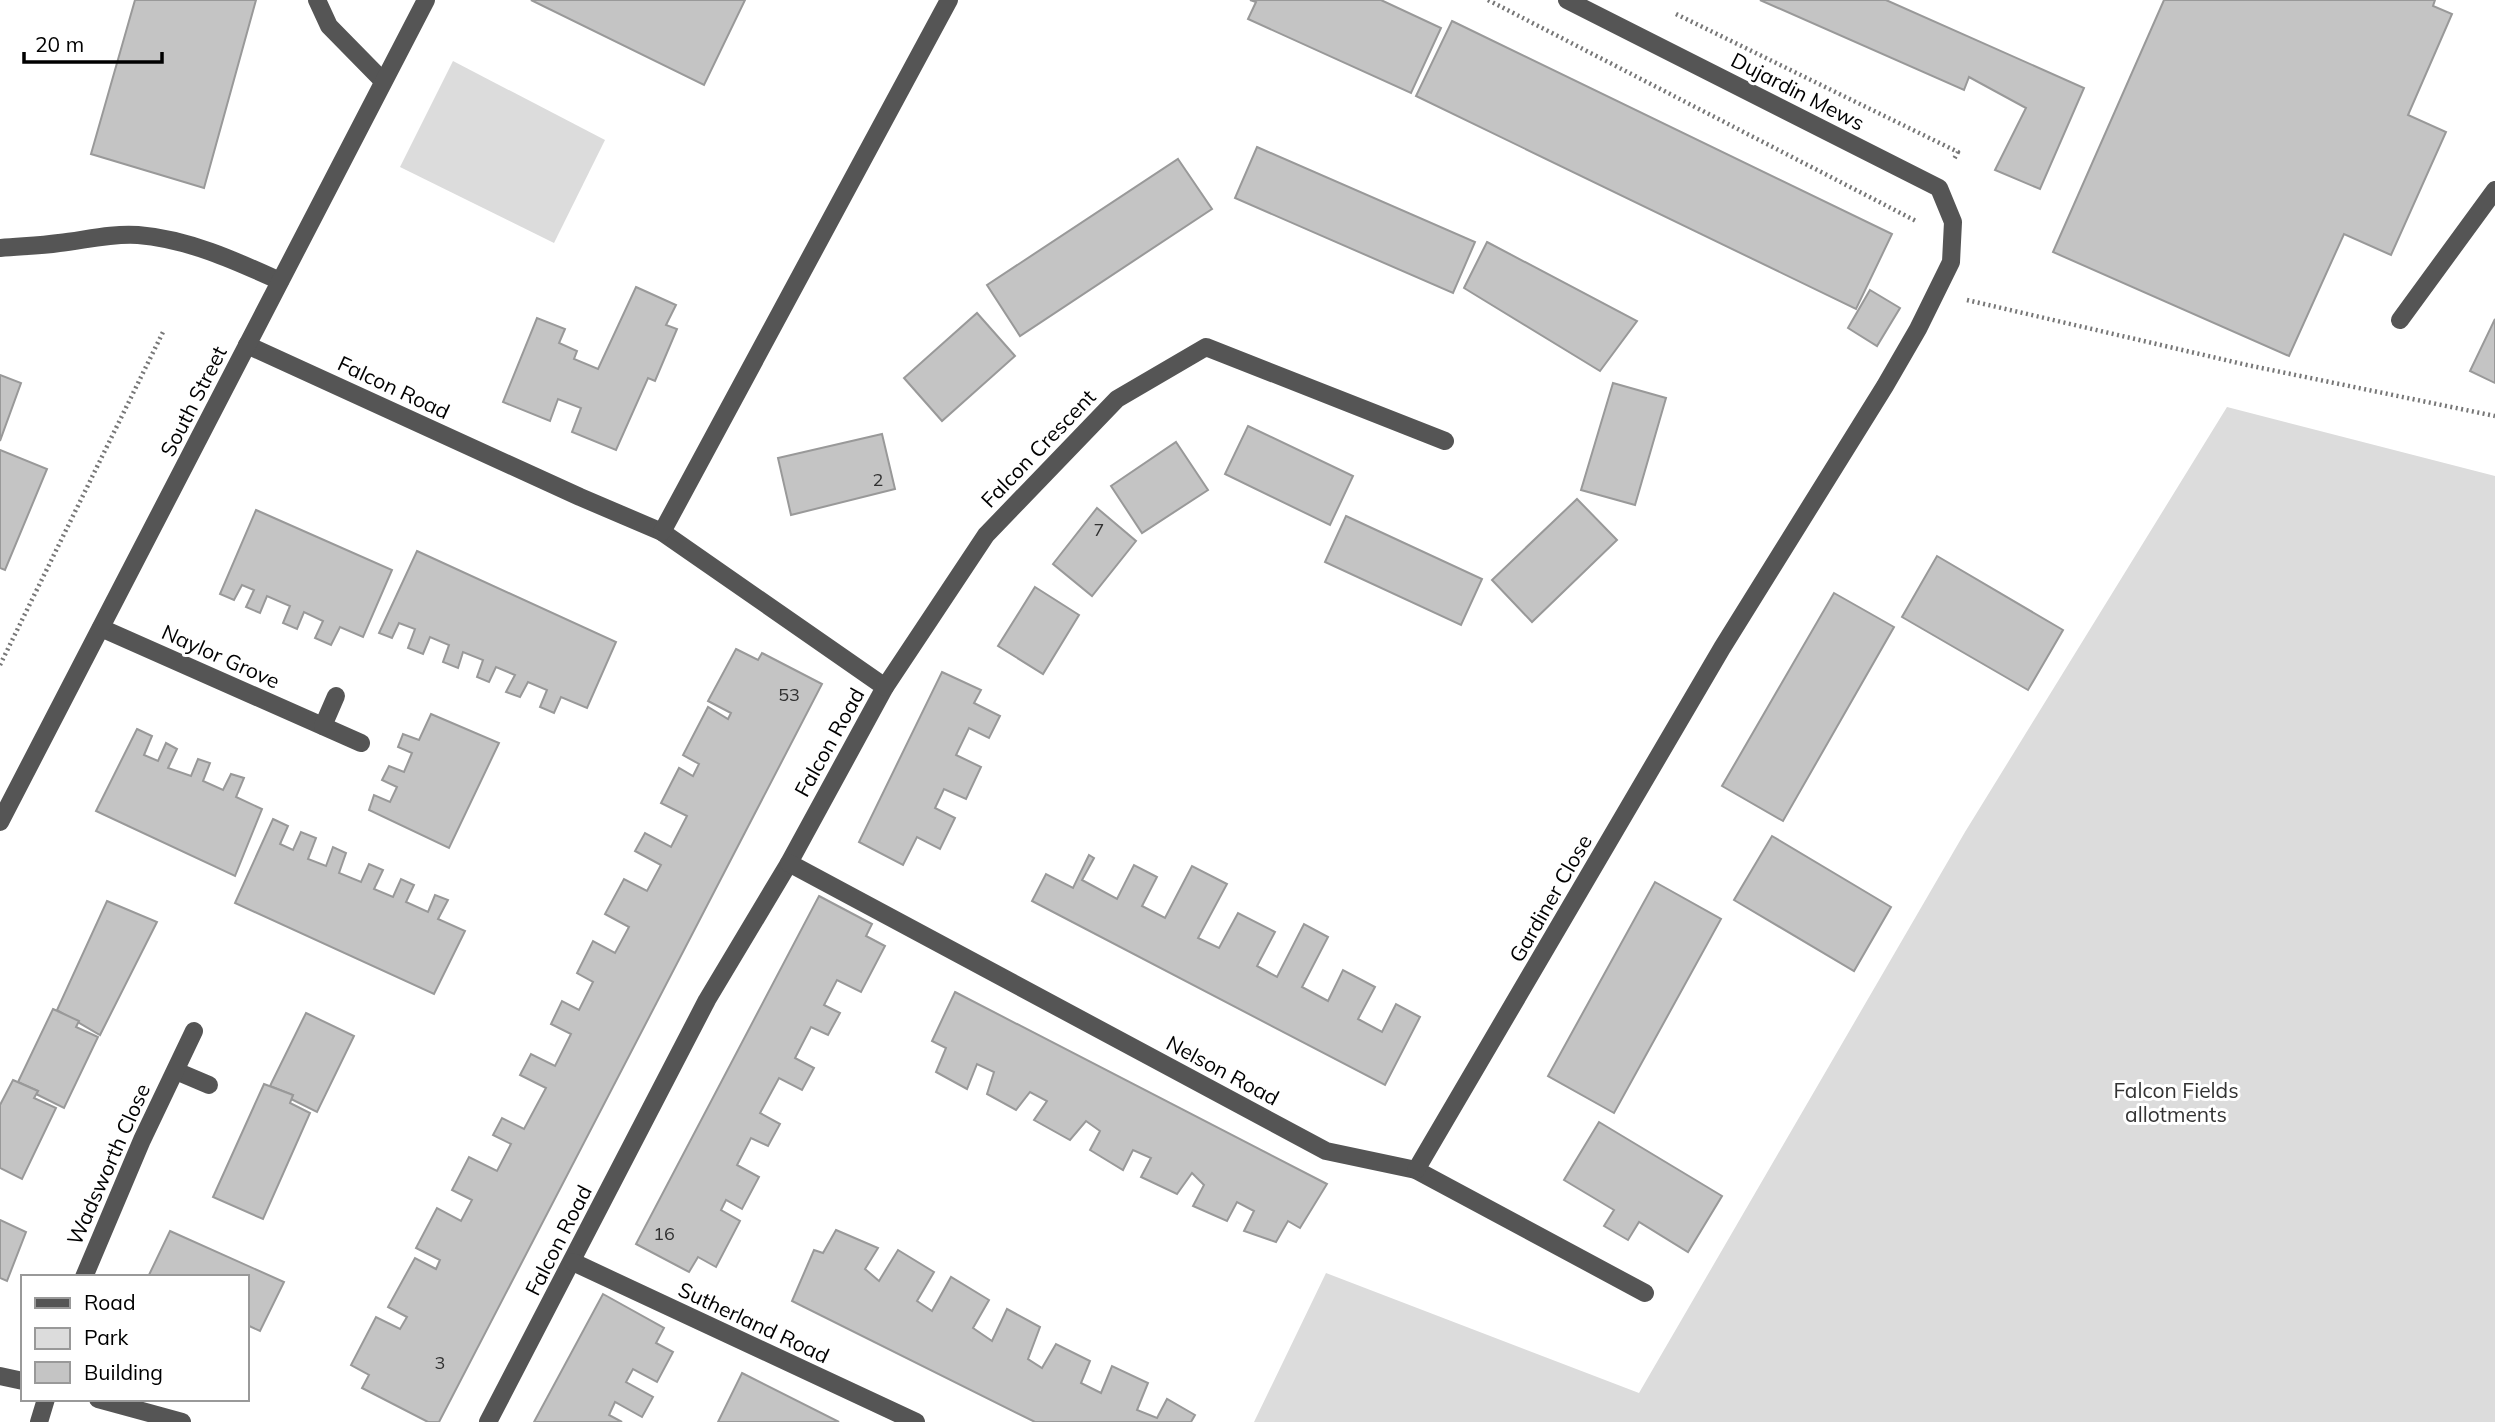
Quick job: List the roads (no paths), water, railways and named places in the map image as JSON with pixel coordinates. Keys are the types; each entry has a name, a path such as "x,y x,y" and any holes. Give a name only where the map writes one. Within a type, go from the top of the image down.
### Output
{"street":[{"path":"317,0 329,26 383,81"},
{"name":"South Street","path":"0,822 426,0"},
{"path":"662,532 949,0"},
{"name":"Dujardin Mews","path":"1567,0 1939,188 1953,222 1951,262"},
{"path":"2400,320 2495,190"},
{"path":"0,248 106,236 141,235 197,248 280,281"},
{"name":"Gardiner Close","path":"1416,1170 1722,648 1885,386 1918,329 1951,262"},
{"name":"Falcon Road","path":"247,345 662,532 885,687 789,863 707,1000 488,1422"},
{"name":"Falcon Crescent","path":"885,687 986,535 1117,399 1206,348 1445,441"},
{"name":"Naylor Grove","path":"102,628 361,743"},
{"path":"323,726 336,696"},
{"name":"Nelson Road","path":"789,863 1326,1151 1416,1170 1645,1293"},
{"name":"Wadsworth Close","path":"85,1275 142,1140 194,1031"},
{"name":"Wadsworth Close","path":"176,1071 208,1086"},
{"name":"Sutherland Road","path":"573,1262 916,1422"},
{"path":"0,1376 21,1381"},
{"path":"40,1422 45,1401"},
{"path":"105,1401 182,1422"}],"park label":[{"name":"Falcon Fields allotments","path":"2176,1102"}]}
